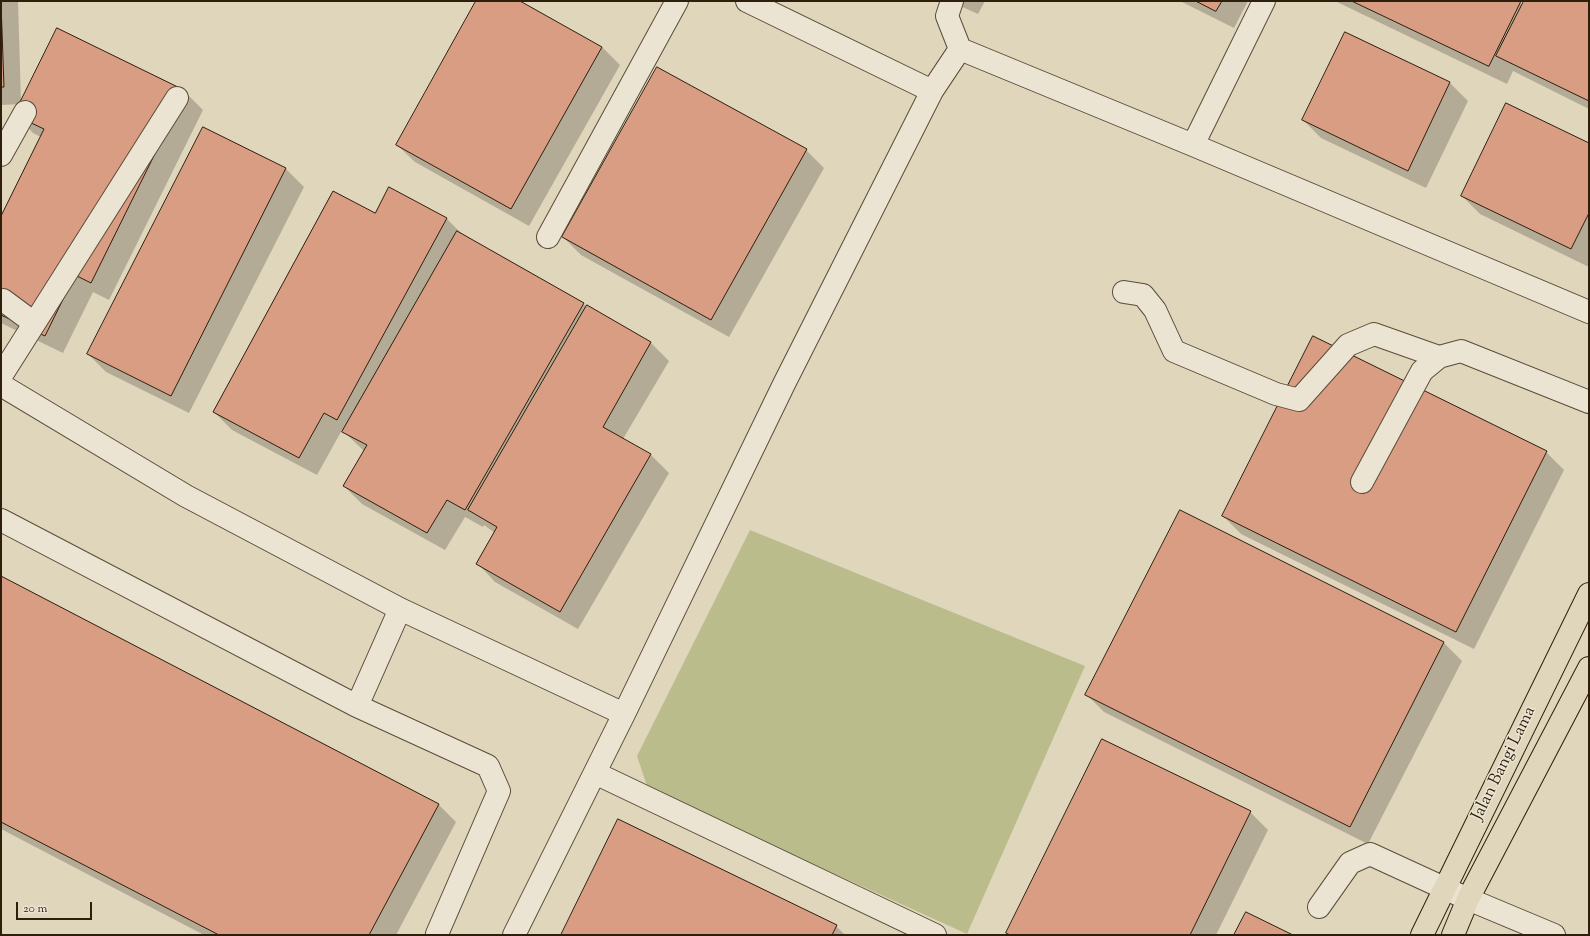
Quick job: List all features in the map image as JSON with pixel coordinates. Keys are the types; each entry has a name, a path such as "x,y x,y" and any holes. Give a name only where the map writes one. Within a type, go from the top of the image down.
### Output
{"main road":[{"name":"Jalan Bangi Lama","path":"1422,935 1444,887 1589,594"},
{"name":"Jalan Bangi Lama","path":"1453,935 1468,899 1589,668"}],"street":[{"path":"548,237 678,1"},
{"path":"748,1 932,91"},
{"path":"952,1 947,16 960,49 1193,145 1589,312"},
{"path":"1193,145 1264,1"},
{"path":"514,935 624,714 784,384 932,91 960,49"},
{"path":"1,376 177,98"},
{"path":"1,155 25,112"},
{"path":"1124,292 1143,295 1155,310 1174,351 1276,394 1299,400 1348,345 1374,334 1439,357"},
{"path":"3,300 34,323"},
{"path":"1362,482 1422,371 1439,357 1461,351 1589,402"},
{"path":"1,385 186,496 400,609 624,714"},
{"path":"1,520 357,706 488,766 499,791 437,934"},
{"path":"357,706 400,609"},
{"path":"595,773 935,935"},
{"path":"1319,907 1350,863 1370,854 1468,899 1554,935"}],"green space":[{"path":"750,530 1085,666 967,934 648,789 637,756"}],"building":[{"path":"476,1 520,1 602,47 511,209 396,145"},
{"path":"1196,1 1222,1 1216,11"},
{"path":"1352,1 1521,1 1489,66"},
{"path":"1524,1 1589,1 1589,101 1496,56"},
{"path":"1,3 4,87 1,87"},
{"path":"57,28 186,91 91,283 75,275 45,336 1,315 1,216 44,129 14,115"},
{"path":"1345,32 1450,82 1408,171 1302,120"},
{"path":"657,67 807,149 711,320 562,237"},
{"path":"1506,103 1589,143 1589,213 1571,249 1461,196"},
{"path":"203,127 286,168 171,396 87,354"},
{"path":"389,187 447,218 337,420 324,413 299,458 213,412 333,191 375,213"},
{"path":"457,231 584,303 465,510 447,500 427,533 343,486 367,445 342,432"},
{"path":"587,305 651,342 603,427 651,454 560,612 476,564 497,527 468,510"},
{"path":"1313,336 1547,451 1456,632 1222,516"},
{"path":"1180,510 1444,642 1350,827 1085,695"},
{"path":"1,576 439,804 369,935 219,935 1,822"},
{"path":"1102,739 1251,811 1190,935 1010,935 1006,933"},
{"path":"618,819 837,925 832,935 561,935"},
{"path":"1246,912 1293,935 1234,935"}]}
